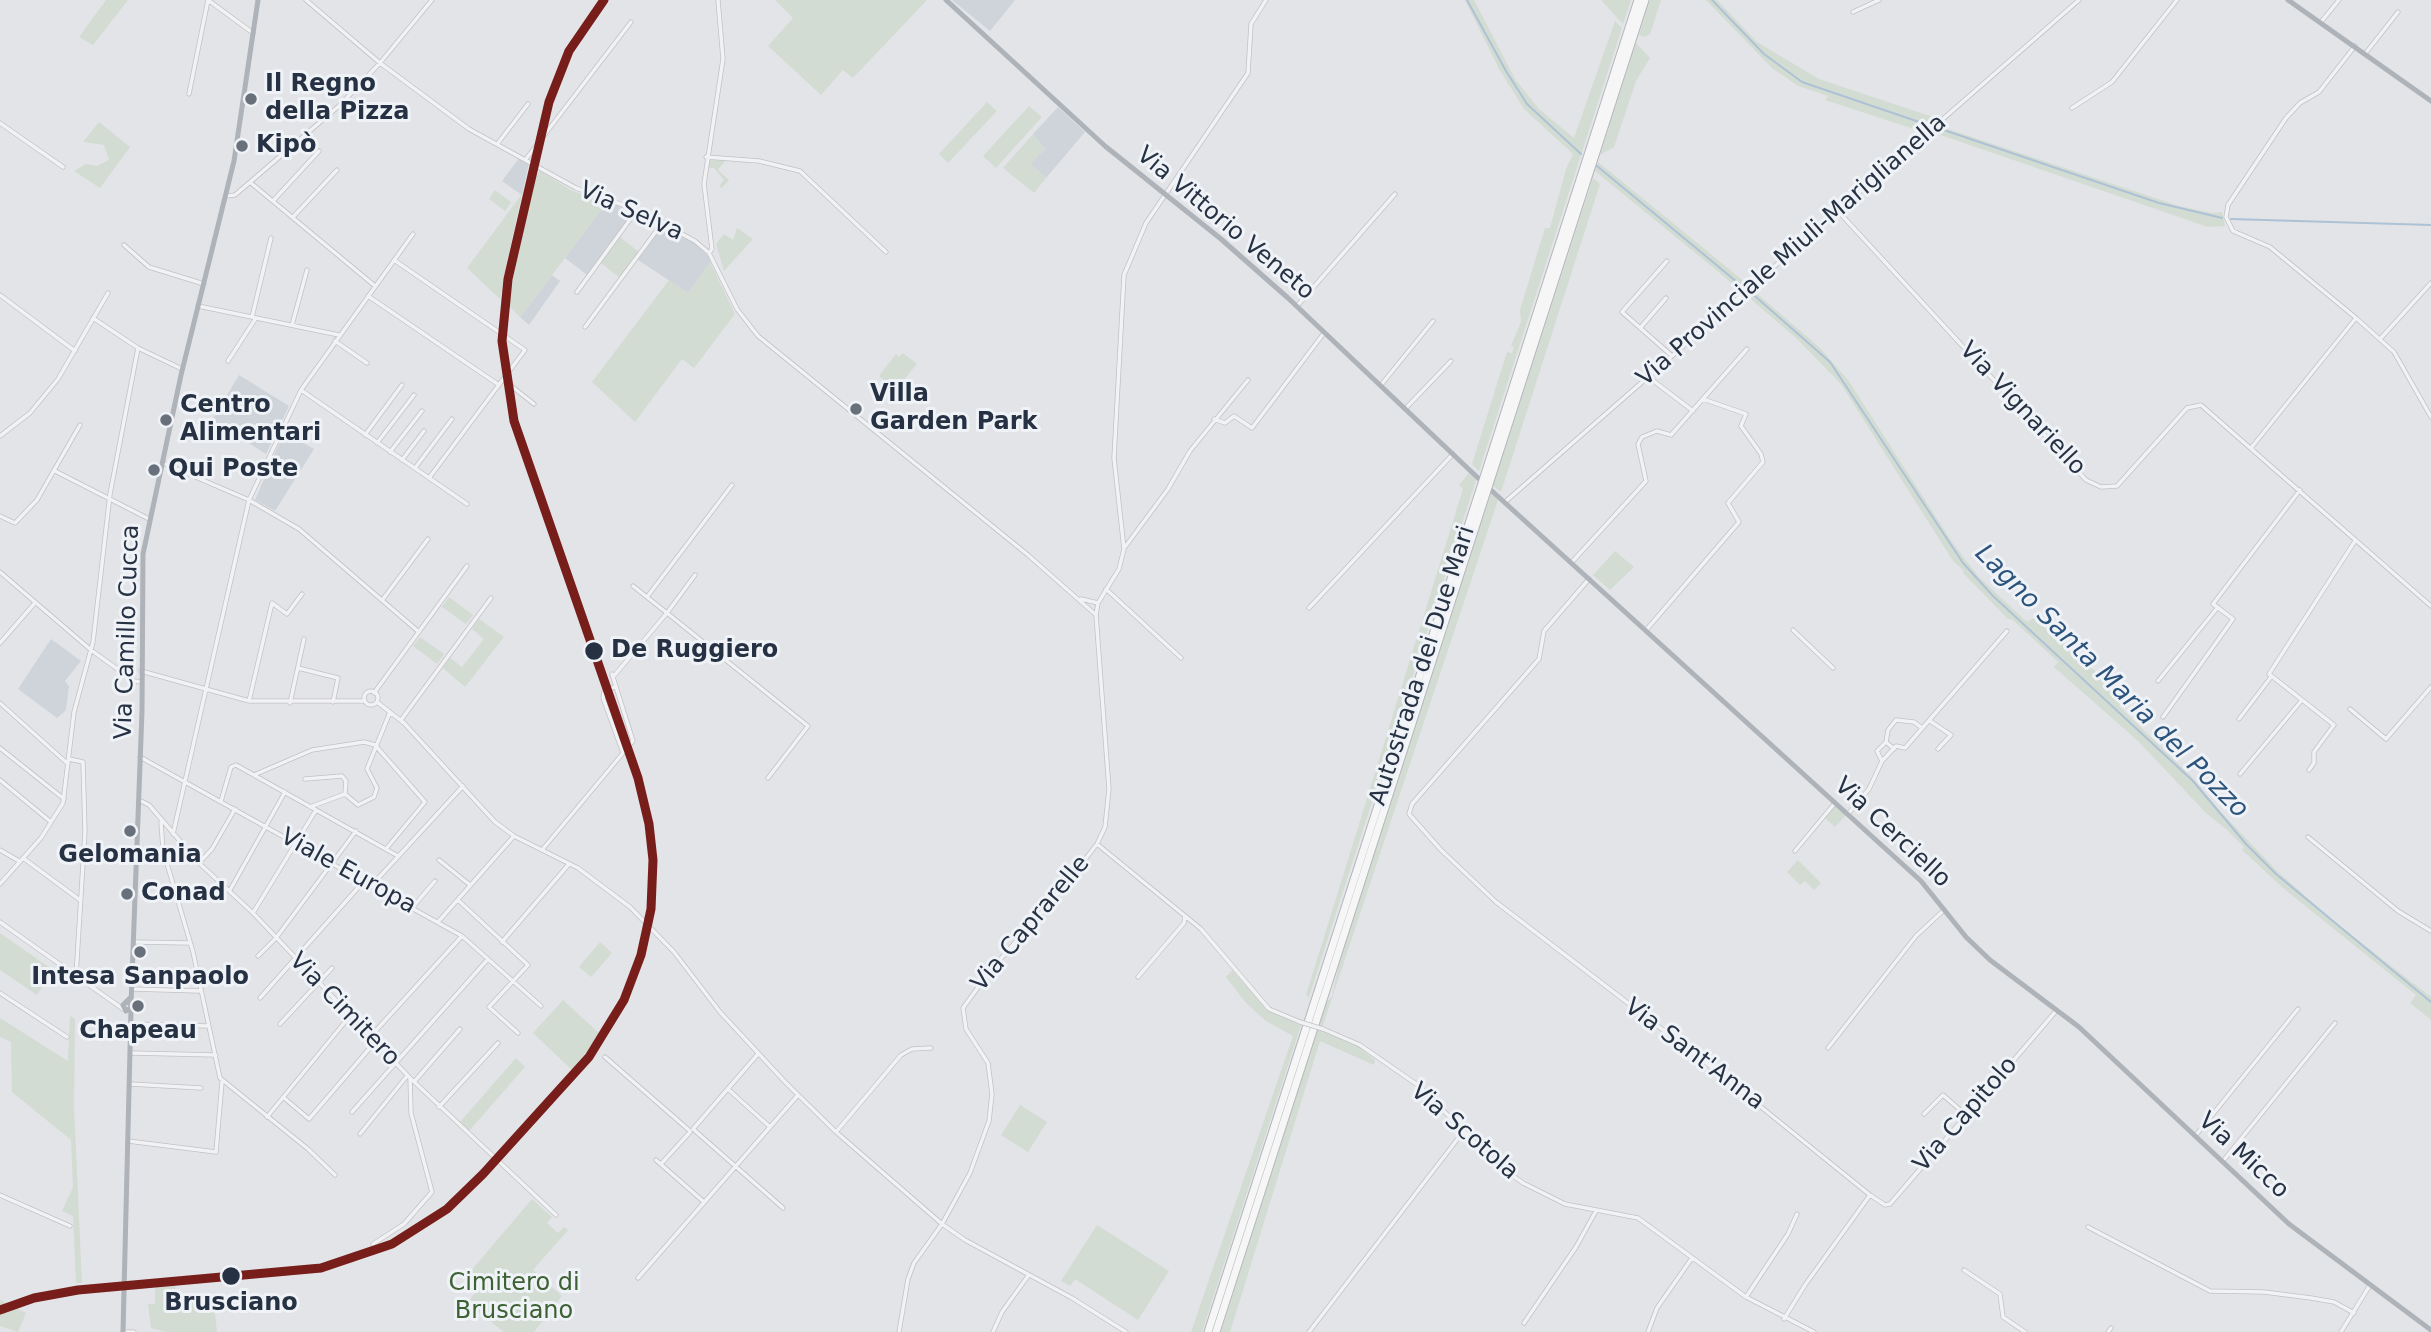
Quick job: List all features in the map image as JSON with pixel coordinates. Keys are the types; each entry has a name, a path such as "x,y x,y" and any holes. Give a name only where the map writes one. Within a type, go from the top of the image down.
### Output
{"highway":[{"name":"Autostrada dei Due Mari","path":"1209,1332 1638,0"},
{"name":"Autostrada dei Due Mari","path":"1216,1332 1645,0"}],"street":[{"path":"190,94 208,0 253,33"},
{"name":"Via Camillo Cucca","path":"127,1006 132,992 135,942 143,554 183,369 226,196 258,0"},
{"name":"Via Selva","path":"306,0 380,63 468,129 576,188 663,222 709,253 737,309 758,336 1079,598 1096,615"},
{"path":"226,196 235,195 251,183 284,150 340,105 380,63 432,0"},
{"path":"709,253 712,248 704,184 723,59 719,0"},
{"name":"Via Vittorio Veneto","path":"946,0 1105,146 1167,194 1297,306 1478,478"},
{"path":"1098,603 1119,569 1124,549 1114,458 1122,287 1138,239 1248,73 1251,24 1266,0"},
{"path":"1853,12 1879,0"},
{"name":"Via Provinciale Miuli-Mariglianella","path":"1505,502 2079,0"},
{"path":"2072,108 2112,82 2177,0"},
{"path":"2288,0 2431,101"},
{"path":"2322,22 2339,0"},
{"path":"2365,54 2398,12"},
{"path":"526,159 631,22"},
{"path":"2355,46 2319,92 2295,107 2281,125 2228,205 2227,223 2237,234 2270,247 2381,338 2398,357 2431,417"},
{"path":"498,144 528,104"},
{"path":"0,122 62,167"},
{"path":"273,201 319,151"},
{"path":"706,157 759,162 800,171 886,252"},
{"path":"293,217 337,170"},
{"path":"251,183 375,286"},
{"path":"1297,306 1395,194"},
{"path":"577,292 637,210"},
{"name":"Via Vignariello","path":"1837,210 2086,480 2109,488 2124,481 2194,405 2207,408 2431,606"},
{"path":"585,327 663,222"},
{"path":"173,834 249,500 301,390 413,234"},
{"path":"228,361 254,318 271,238"},
{"path":"124,244 149,267 204,284"},
{"path":"394,260 525,350 505,381 429,478"},
{"path":"1667,261 1622,312 1671,355"},
{"path":"292,326 306,270"},
{"path":"2381,338 2431,284"},
{"path":"0,436 41,401 75,351 108,293"},
{"path":"0,295 75,351"},
{"path":"368,295 499,386"},
{"path":"1641,327 1666,298"},
{"path":"198,306 340,335"},
{"path":"93,318 138,348 183,369"},
{"path":"2251,448 2356,318"},
{"path":"1381,385 1433,321"},
{"path":"1214,419 1226,423 1234,416 1252,428 1324,332"},
{"path":"335,341 367,363"},
{"path":"0,884 51,822 64,799 74,712 91,650 110,497 138,348"},
{"path":"1572,562 1646,481 1638,444 1642,437 1652,431 1671,435 1747,349"},
{"path":"1406,408 1451,361"},
{"path":"1647,376 1693,411"},
{"path":"1124,549 1214,419 1248,380"},
{"path":"505,381 534,404"},
{"path":"365,435 402,385"},
{"path":"301,390 467,504"},
{"path":"377,443 414,395"},
{"path":"1492,491 1647,629 1739,522 1728,503 1763,462 1761,454 1741,426 1746,414 1740,409 1716,406 1703,399"},
{"path":"390,452 422,411"},
{"path":"415,468 452,419"},
{"path":"0,516 15,523 37,500 79,425"},
{"path":"402,460 424,431"},
{"path":"1309,608 1454,454"},
{"path":"162,463 249,500 299,529 419,632"},
{"path":"55,471 149,519"},
{"path":"647,597 732,485"},
{"path":"2163,717 2233,619 2213,604 2300,489"},
{"path":"382,600 428,539"},
{"path":"2239,719 2271,677 2281,652 2355,541"},
{"path":"374,693 467,566"},
{"path":"0,572 34,604 91,650 134,681 141,682"},
{"path":"542,850 633,741 612,675 695,575"},
{"name":"Via Sant'Anna","path":"1590,578 1544,631 1539,659 1412,804 1409,814 1441,850 1496,902 1705,1062 1870,1195"},
{"path":"633,586 808,726 768,778"},
{"path":"1106,589 1181,658"},
{"path":"249,701 272,603 287,614 302,594"},
{"path":"401,720 491,598"},
{"name":"Via Selva","path":"1079,598 1098,603"},
{"name":"Via Caprarelle","path":"899,1332 908,1279 914,1263 942,1224 979,1156 991,1106 988,1063 965,1029 963,1008 990,971 1048,906 1097,844 1105,827 1109,804 1096,615 1098,603"},
{"path":"0,643 34,604"},
{"path":"2158,681 2218,607"},
{"name":"Via Cerciello","path":"1647,629 1921,881 1966,937 1990,960 2057,1009"},
{"path":"1793,629 1833,668"},
{"path":"1848,814 1869,789 1882,761 1896,746 1905,748 2007,631"},
{"path":"290,703 304,639"},
{"path":"298,668 338,678 333,702"},
{"path":"141,671 249,701 365,701 369,705 377,702"},
{"path":"2271,677 2334,725 2314,752 2314,763 2309,770"},
{"path":"616,686 604,692 603,698 624,753"},
{"path":"2350,709 2386,739 2431,687"},
{"path":"365,701 366,693 374,693"},
{"path":"374,693 377,702 401,720 486,813 514,836 569,864 607,888 644,920 758,1054 798,1095 836,1132 942,1224 964,1240 1126,1332"},
{"path":"2240,774 2302,700"},
{"path":"0,703 68,762 83,762 85,831 76,976"},
{"path":"345,794 358,805 374,797 377,788 367,769 390,712"},
{"path":"1882,761 1877,751 1886,742 1888,730 1896,720 1914,722 1923,729"},
{"path":"1930,721 1951,735 1938,749"},
{"path":"254,775 312,750 364,742 375,745 425,803 386,849"},
{"path":"1886,742 1894,749"},
{"path":"0,748 64,799"},
{"name":"Viale Europa","path":"140,757 462,936 541,1006"},
{"path":"221,801 233,765 398,856"},
{"path":"305,779 342,776 346,781 345,794"},
{"path":"0,780 51,822"},
{"path":"372,885 463,786"},
{"path":"230,890 285,792"},
{"path":"310,807 345,794"},
{"name":"Via Cimitero","path":"139,800 149,805 161,822 200,863 253,913 349,1017 439,1107 556,1215"},
{"path":"1795,850 1835,803"},
{"path":"200,863 212,849 235,809"},
{"path":"253,913 316,810"},
{"path":"128,1142 215,1153 222,1082 190,943 166,864 161,822"},
{"path":"258,956 276,938 356,831"},
{"path":"438,922 514,836"},
{"path":"2308,837 2398,911 2431,931"},
{"name":"Via Scotola","path":"1097,844 1185,915 1269,1009 1360,1045 1419,1086 1463,1132 1523,1184 1565,1204 1638,1218 1746,1297 1784,1319 1814,1332"},
{"path":"0,850 20,860 80,900"},
{"path":"439,860 470,886"},
{"path":"502,942 569,864"},
{"path":"260,998 364,881"},
{"path":"412,908 435,881"},
{"path":"458,900 528,965 489,1007 518,1033"},
{"path":"1828,1048 1916,936 1945,909"},
{"path":"1138,977 1185,922 1185,915"},
{"path":"0,922 113,1001 127,1006"},
{"path":"370,1037 462,936"},
{"path":"135,942 190,943"},
{"path":"352,1112 488,959"},
{"path":"280,1024 332,968"},
{"path":"132,992 199,991"},
{"path":"0,993 67,1037"},
{"path":"113,1001 127,1006"},
{"path":"127,1006 131,1024 131,1053 123,1332 134,1332"},
{"name":"Via Capitolo","path":"1870,1195 1885,1205 1890,1204 2057,1009"},
{"name":"Via Micco","path":"2057,1009 2289,1224 2431,1330"},
{"path":"2196,1135 2298,1009"},
{"path":"267,1117 349,1017"},
{"path":"2223,1161 2336,1023"},
{"path":"131,1024 209,1026"},
{"path":"360,1134 460,1029"},
{"path":"283,1097 309,1119 375,1042"},
{"path":"439,1107 498,1043"},
{"path":"836,1132 901,1055 912,1049 931,1048"},
{"path":"131,1053 216,1055"},
{"path":"661,1164 758,1054"},
{"path":"605,1057 783,1208"},
{"path":"373,1244 404,1224 432,1192 411,1113 411,1078"},
{"path":"222,1082 335,1175"},
{"path":"130,1084 201,1088"},
{"path":"729,1090 771,1127"},
{"path":"638,1278 798,1095"},
{"path":"1924,1114 1943,1095 1966,1115"},
{"path":"1309,1332 1463,1132"},
{"path":"656,1160 704,1202"},
{"path":"0,1195 70,1226"},
{"path":"1784,1319 1805,1285 1870,1195"},
{"path":"1524,1322 1576,1247 1596,1211"},
{"path":"1746,1297 1788,1234 1797,1214"},
{"path":"2088,1227 2210,1291 2264,1292 2311,1298 2334,1302 2354,1313"},
{"path":"1648,1332 1662,1300 1692,1258"},
{"path":"1964,1269 2000,1294 2003,1317 2025,1332"},
{"path":"993,1332 1002,1311 1028,1276"},
{"path":"2341,1332 2370,1285"}],"shaded area":[{"path":"952,0 1015,0 990,31"},
{"path":"1058,107 1085,132 1046,178 1030,164 1045,149 1033,134"},
{"path":"520,157 529,163 522,195 502,181"},
{"path":"608,201 638,212 590,277 565,258"},
{"path":"661,223 693,242 712,260 688,293 635,258"},
{"path":"552,275 560,281 529,325 520,317"},
{"path":"239,375 289,406 266,454 212,420"},
{"path":"284,432 314,449 275,511 255,500"},
{"path":"51,639 81,661 65,681 69,686 66,710 57,718 18,689"}],"green space":[{"path":"106,0 128,0 93,45 79,37"},
{"path":"775,0 927,0 853,78 843,70 821,95 768,46 793,18"},
{"path":"1465,0 1474,0 1515,79 1539,109 1574,138 1615,21 1622,28 1479,471 1472,464 1507,352 1512,353 1514,347 1511,346 1521,322 1520,310 1545,228 1550,228 1566,169 1573,154 1524,109 1499,69"},
{"path":"1601,0 1631,0 1623,24"},
{"path":"1650,0 1661,0 1650,34 1645,37 1639,35"},
{"path":"1706,0 1717,0 1757,42 1819,79 1939,119 1923,132 1825,100 1828,96 1798,86 1772,68"},
{"path":"1636,43 1650,58 1636,81 1614,147 1600,155"},
{"path":"987,102 997,111 948,163 939,154"},
{"path":"1029,106 1042,117 996,168 983,156"},
{"path":"99,122 130,147 100,188 74,171 86,164 97,166 109,160 104,145 83,142"},
{"path":"1939,126 2179,206 2213,213 2222,212 2225,226 2208,227 1932,132"},
{"path":"1033,134 1045,149 1031,164 1046,178 1034,193 1003,168"},
{"path":"709,160 725,161 718,170 729,180 722,188 719,186 724,180 714,168 708,168"},
{"path":"1598,162 1747,284 1740,290 1595,171"},
{"path":"540,171 571,190 606,204 520,317 507,304 508,294 532,181"},
{"path":"1593,178 1600,184 1501,492 1493,486"},
{"path":"495,190 511,202 505,211 489,199"},
{"path":"522,194 505,271 500,299 467,268"},
{"path":"737,228 753,239 724,271 716,244 724,234 733,240"},
{"path":"620,237 639,252 620,278 601,263"},
{"path":"710,262 735,314 694,368 682,359 635,422 592,382 669,280 688,293"},
{"path":"1753,290 1820,348 1848,380 1952,542 1978,576 2027,622 2034,618 2125,697 2119,706 2192,777 2277,871 2336,923 2431,997 2431,1020 2410,1003 2416,995 2283,888 2242,850 2244,847 2206,813 2138,741 2054,667 2058,662 2012,619 2008,619 1963,573 1841,384 1796,338 1746,295"},
{"path":"903,353 917,364 895,390 879,376 896,354 899,357"},
{"path":"1469,473 1476,480 1309,997 1306,995 1463,489 1459,485"},
{"path":"1491,493 1498,500 1321,1031 1358,1046 1375,1060 1374,1065 1320,1041 1230,1332 1221,1332 1326,1003 1332,996 1340,959"},
{"path":"1615,551 1634,567 1610,590 1593,575"},
{"path":"449,597 473,615 466,624 442,607"},
{"path":"479,619 504,637 465,687 443,668 450,658 462,667 484,639 472,629"},
{"path":"420,637 444,654 437,664 413,646"},
{"path":"1836,806 1846,815 1835,827 1824,817"},
{"path":"1798,860 1821,883 1814,890 1805,881 1800,885 1787,872"},
{"path":"0,933 53,970 37,995 0,970"},
{"path":"600,942 612,953 591,977 579,967"},
{"path":"1232,970 1270,1012 1301,1025 1202,1332 1191,1332 1293,1036 1266,1021 1246,1003 1226,977"},
{"path":"563,1000 600,1034 572,1070 533,1033"},
{"path":"70,1016 75,1019 74,1107 82,1283 76,1283 73,1216 62,1211 73,1187 71,1140 12,1092 11,1042 0,1037 0,1018 68,1061"},
{"path":"516,1058 525,1067 469,1131 460,1122"},
{"path":"1020,1105 1047,1122 1028,1152 1001,1135"},
{"name":"Cimitero di Brusciano","path":"532,1199 552,1217 547,1223 558,1233 564,1227 568,1230 533,1270 562,1296 534,1332 504,1332 467,1303 483,1283 470,1272"},
{"path":"1097,1225 1169,1271 1138,1320 1075,1279 1070,1286 1061,1281"},
{"path":"175,1283 176,1298 213,1295 217,1332 166,1332 151,1328 148,1304 155,1304 155,1285"},
{"path":"0,1300 26,1313 18,1332 0,1326"}],"waterway":[{"name":"Lagno Santa Maria del Pozzo","path":"1467,0 1527,104 1581,154"},
{"path":"1712,0 1764,54 1802,82 1928,125"},
{"path":"1938,128 2159,203 2222,218"},
{"name":"Lagno Santa Maria del Pozzo","path":"1597,166 1743,287"},
{"path":"2231,219 2431,225"},
{"name":"Lagno Santa Maria del Pozzo","path":"1748,290 1830,362 1963,563 1993,596 2193,781 2246,844 2276,874 2431,1002"}],"transit line":[{"path":"0,1310 34,1298 78,1290 321,1268 392,1244 447,1209 483,1174 589,1057 624,1000 641,955 651,909 653,860 649,824 638,778 514,421 502,341 508,279 549,102 569,51 604,0"}],"place":[{"name":"Il Regno della Pizza","path":"251,99"},
{"name":"Kipò","path":"242,146"},
{"name":"Villa Garden Park","path":"856,409"},
{"name":"Centro Alimentari","path":"166,420"},
{"name":"Qui Poste","path":"154,470"},
{"name":"De Ruggiero","path":"594,651"},
{"name":"Gelomania","path":"130,831"},
{"name":"Conad","path":"127,894"},
{"name":"Intesa Sanpaolo","path":"140,952"},
{"name":"Chapeau","path":"138,1006"},
{"name":"Brusciano","path":"231,1276"}]}
